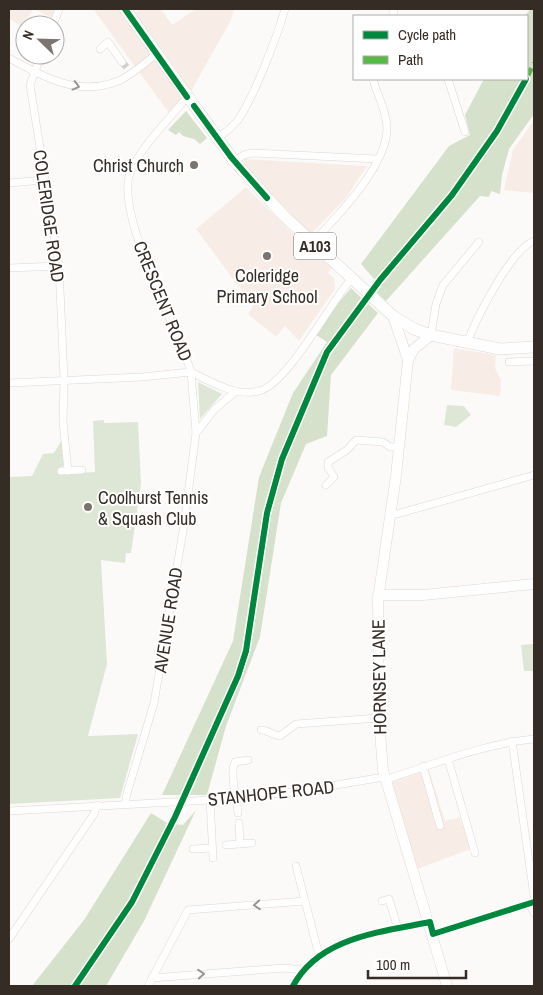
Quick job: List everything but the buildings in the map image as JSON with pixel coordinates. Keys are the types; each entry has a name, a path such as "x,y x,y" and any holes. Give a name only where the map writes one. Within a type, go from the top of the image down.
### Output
{"main road":[{"name":"A103","path":"129,10 156,54 234,161 284,216 312,243 398,319 431,335 508,349 534,347"},
{"name":"HORNSEY LANE","path":"398,319 408,360 399,447 378,595 379,718 384,779 430,922 447,986"},
{"path":"408,360 414,350 431,335"},
{"path":"378,595 423,596 534,584"}],"street":[{"path":"218,138 232,127 243,111 277,34 285,9"},
{"path":"100,49 108,42 122,62"},
{"path":"9,58 34,72 79,88 90,88 119,81 130,71 156,54"},
{"name":"COLERIDGE ROAD","path":"37,65 30,85 59,266 64,380 64,471 82,470"},
{"path":"312,243 350,203 377,159 385,141 387,129 384,111 373,80"},
{"path":"448,80 465,132"},
{"name":"CRESCENT ROAD","path":"187,97 138,159 130,174 127,192 132,221 184,349 190,372 214,384 236,391 260,391 280,378 348,283"},
{"path":"234,161 244,154 252,153 377,159"},
{"path":"9,183 44,180"},
{"path":"467,342 508,265 523,247 534,241"},
{"path":"431,335 436,304 443,285 479,242"},
{"path":"9,268 59,266"},
{"path":"509,362 534,361"},
{"path":"9,383 142,377 190,372"},
{"name":"AVENUE ROAD","path":"126,804 126,797 156,696 168,628 196,433 190,372"},
{"name":"AVENUE ROAD","path":"196,433 214,410 236,391"},
{"path":"326,486 334,477 328,467 328,462 347,450 356,440 383,442 390,447 399,447"},
{"path":"389,513 397,514 534,475"},
{"path":"261,730 280,736 296,724 379,718"},
{"name":"STANHOPE ROAD","path":"9,811 210,800 294,792 384,779 512,741 534,739"},
{"path":"512,741 534,896"},
{"path":"448,759 474,853"},
{"path":"238,813 237,797 231,775 232,767 235,762 248,760"},
{"path":"423,766 440,826"},
{"path":"210,800 213,858"},
{"path":"9,939 94,814 97,805"},
{"path":"239,823 240,844"},
{"path":"226,845 252,843"},
{"path":"193,849 212,848"},
{"path":"296,866 319,955"},
{"path":"382,901 389,899 398,929"},
{"path":"148,986 188,910 305,901"},
{"path":"433,934 532,903 534,913"},
{"path":"293,986 302,970 319,955 349,941 430,922"},
{"path":"152,978 284,968 302,970"}],"shaded area":[{"path":"9,9 34,9 29,15 15,15 15,22 9,19"},
{"path":"34,9 55,9 53,15 46,15"},
{"path":"93,9 125,9 187,97 172,117"},
{"path":"141,9 161,9 172,25 196,9 234,9 231,20 191,91 135,13"},
{"path":"534,120 534,193 504,190 513,150"},
{"name":"Coleridge Primary School","path":"244,160 367,166 346,198 311,234 244,164"},
{"name":"Coleridge Primary School","path":"246,187 303,244 332,268 328,273 334,278 335,289 299,341 285,326 276,337 248,314 253,306 196,229"},
{"path":"454,348 496,355 495,368 501,380 500,396 451,390"},
{"path":"429,770 445,821 460,817 471,849 417,869 390,783"}],"green space":[{"path":"530,9 534,9 534,114 509,149 502,175 500,194 491,191 489,197 480,196 386,301 370,286 375,280 361,264 449,146 470,135 465,115 483,80 528,80 528,15 526,15"},
{"path":"186,111 207,138 200,144 179,132 176,135 168,130"},
{"path":"351,288 378,313 331,375 327,436 306,444 281,503 260,637 226,726 207,795 162,795 233,641 259,477 293,393 327,342 313,333"},
{"path":"198,382 222,394 200,419"},
{"path":"447,405 464,406 471,415 456,427 444,425"},
{"path":"104,420 104,423 138,422 141,484 131,553 126,553 125,563 101,560 107,664 88,736 138,734 120,798 9,804 9,477 32,476 43,454 54,453 61,441 64,449 64,465 59,469 60,474 95,472 93,421"},
{"path":"533,644 534,671 524,671 521,645"},
{"path":"196,810 144,921 106,986 32,986 84,920 151,813 167,823 183,825"}],"tunnel":[{"path":"122,62 128,69"}],"marked path":[{"path":"528,75 534,63"},
{"path":"176,167 181,173"}],"cycle path":[{"path":"125,9 187,97"},
{"path":"75,986 132,902 175,817 238,676 246,651 267,513 282,459 327,352 380,280 452,195 497,131 525,80"},
{"path":"194,106 231,157 267,198"},
{"path":"293,986 304,970 318,957 353,939 430,922 433,934 534,902"}],"place":[{"name":"Christ Church","path":"194,165"},
{"name":"Coleridge Primary School","path":"267,256"},
{"name":"Coolhurst Tennis & Squash Club","path":"88,507"}]}
